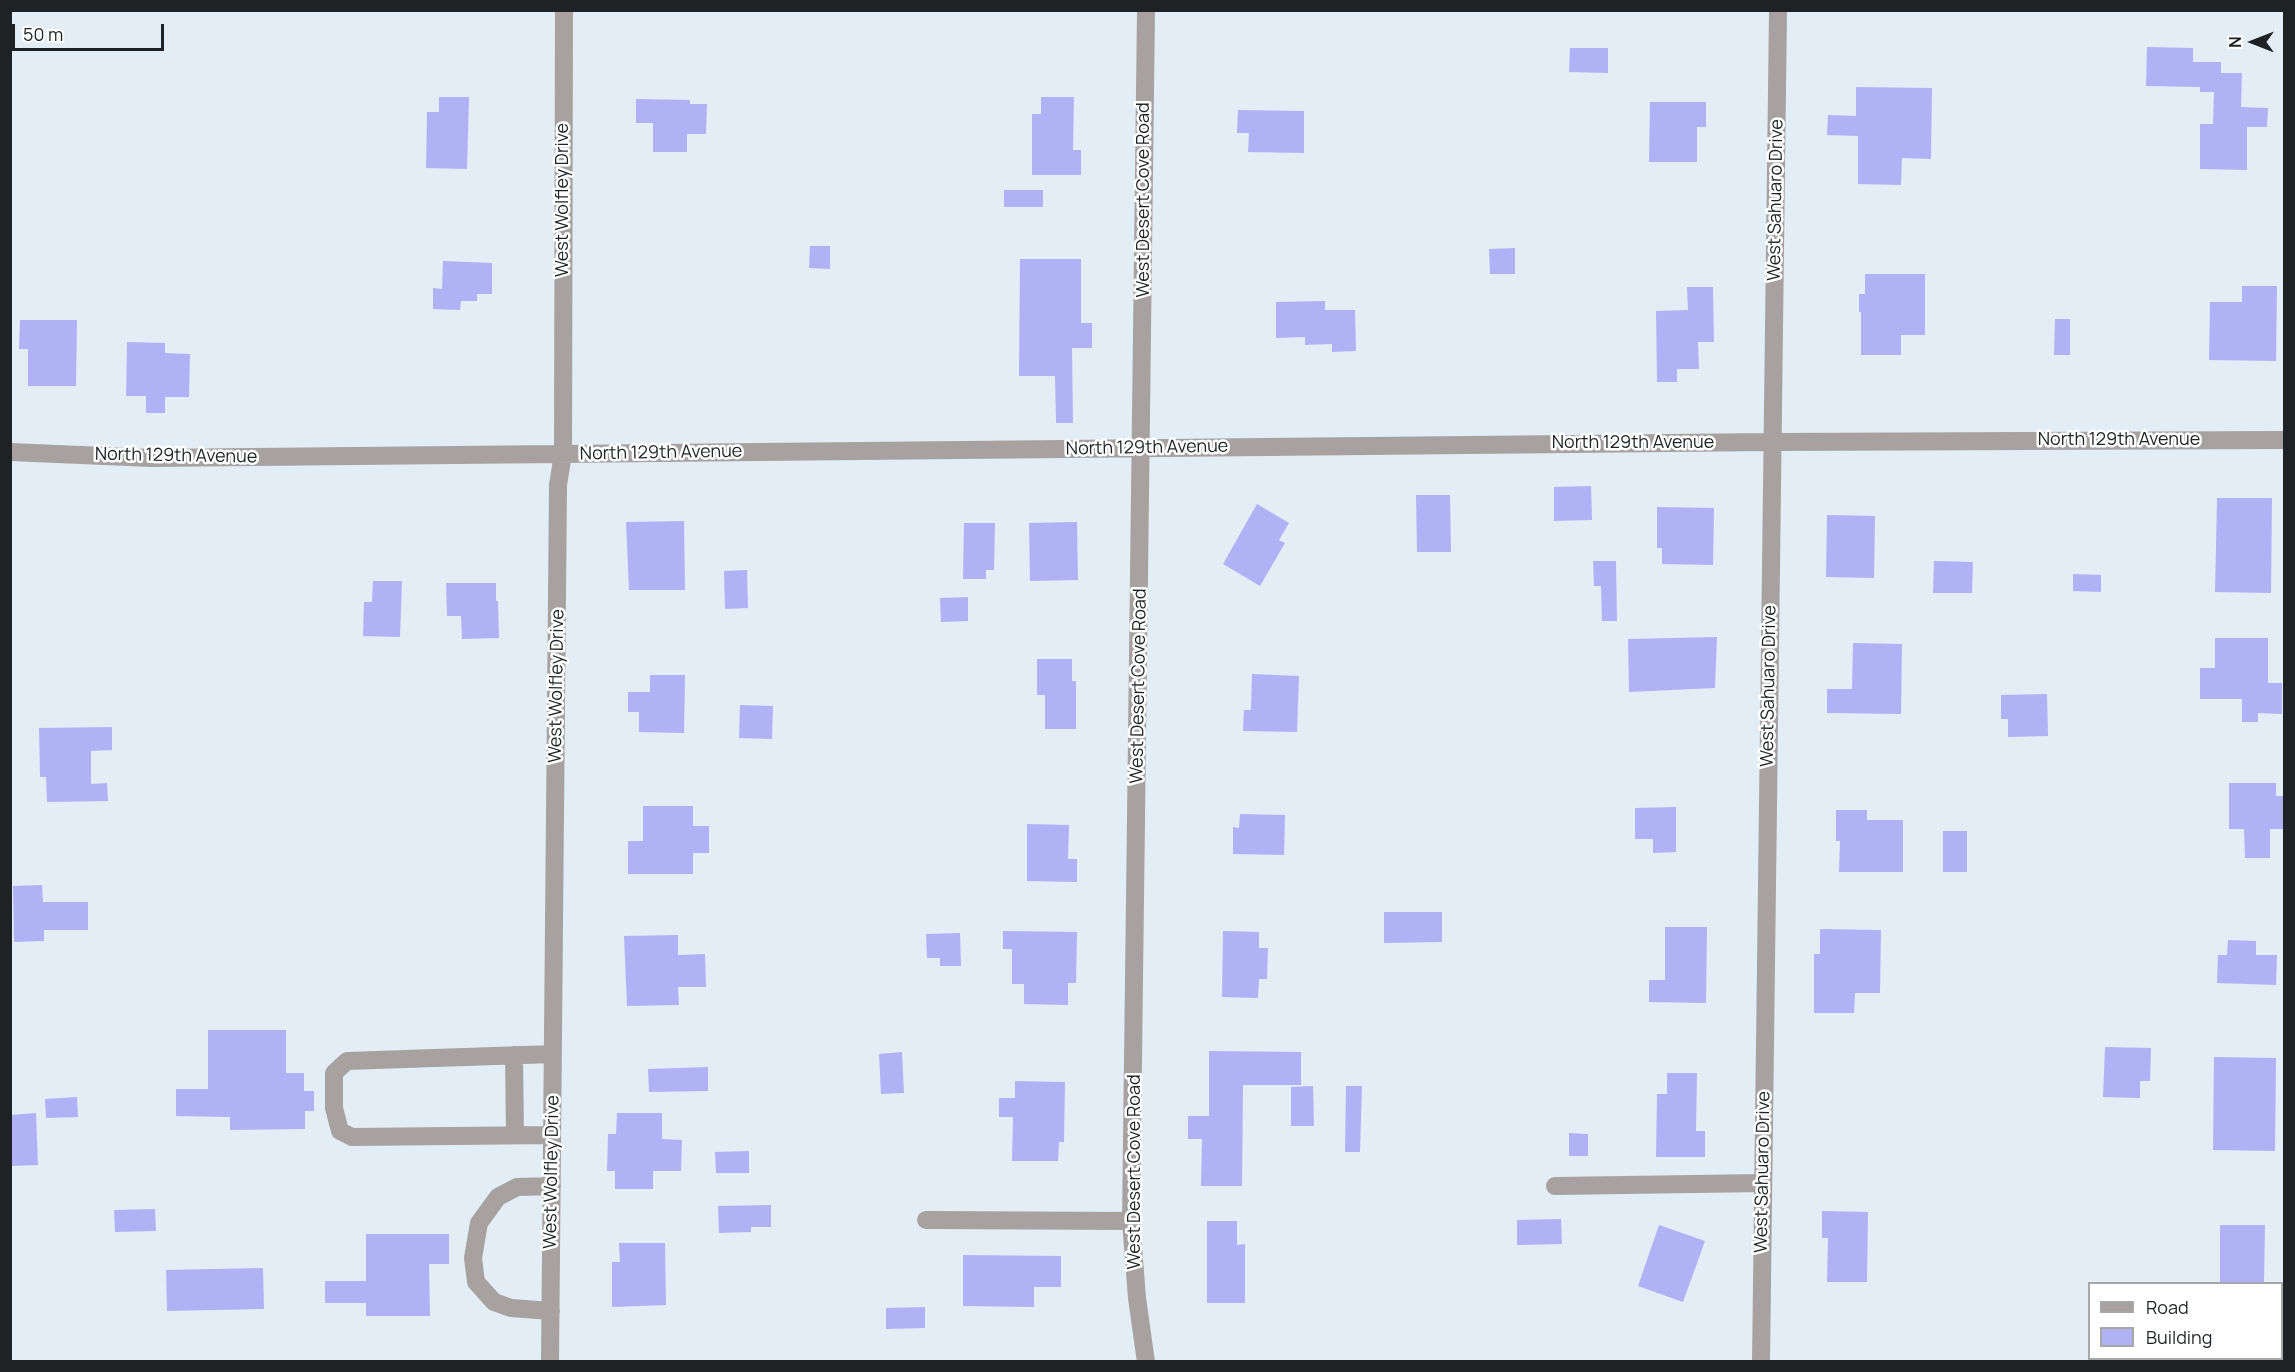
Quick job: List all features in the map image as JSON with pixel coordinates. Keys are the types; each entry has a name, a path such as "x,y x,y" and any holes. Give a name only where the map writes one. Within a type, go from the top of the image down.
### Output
{"street":[{"name":"West Wolfley Drive","path":"550,1362 558,485 563,454 564,10"},
{"name":"West Desert Cove Road","path":"1146,10 1131,1221 1137,1298 1146,1362"},
{"name":"West Sahuaro Drive","path":"1761,1362 1778,10"},
{"name":"North 129th Avenue","path":"10,452 152,458 1142,447 2284,440"},
{"path":"552,1135 352,1137 340,1131 334,1108 334,1073 347,1060 553,1054"},
{"path":"514,1056 515,1135"},
{"path":"1556,1186 1763,1183"},
{"path":"551,1311 511,1308 494,1302 476,1282 473,1258 479,1223 498,1197 517,1187 552,1186"},
{"path":"926,1220 1131,1221"}],"building":[{"path":"2147,47 2193,48 2193,62 2221,62 2221,73 2242,73 2241,107 2268,108 2267,127 2247,127 2247,170 2200,169 2200,124 2213,124 2214,92 2200,92 2200,87 2146,86"},
{"path":"1570,48 1608,48 1608,73 1569,72"},
{"path":"1856,87 1932,88 1931,159 1902,158 1901,185 1858,184 1858,136 1827,135 1828,115 1856,116"},
{"path":"439,97 469,97 467,169 426,168 427,112 439,112"},
{"path":"1041,97 1074,97 1073,150 1081,150 1081,175 1032,175 1032,114 1041,114"},
{"path":"636,99 690,100 690,104 707,104 706,134 687,134 687,152 653,152 653,123 636,123"},
{"path":"1650,102 1706,102 1706,127 1697,127 1697,162 1649,162"},
{"path":"1238,110 1304,111 1304,153 1248,152 1249,133 1237,133"},
{"path":"1004,190 1043,190 1043,207 1004,207"},
{"path":"810,246 830,246 830,269 809,268"},
{"path":"1515,248 1515,274 1490,274 1489,249"},
{"path":"1020,259 1081,259 1081,323 1092,323 1092,348 1072,348 1073,423 1056,423 1055,376 1019,376"},
{"path":"443,261 492,263 492,294 477,294 477,301 461,301 460,310 433,309 433,288 442,289"},
{"path":"1865,274 1925,274 1925,335 1901,335 1901,355 1861,355 1859,294 1865,294"},
{"path":"2242,286 2277,286 2276,361 2209,360 2210,302 2242,302"},
{"path":"1687,287 1713,287 1714,342 1698,342 1699,369 1677,369 1677,382 1657,382 1656,311 1688,310"},
{"path":"1325,301 1325,310 1355,310 1356,351 1332,352 1332,344 1305,345 1305,337 1276,338 1276,302"},
{"path":"2055,319 2070,319 2070,355 2054,355"},
{"path":"20,320 77,320 76,386 28,386 28,349 19,349"},
{"path":"127,342 165,343 165,353 190,354 189,397 165,397 165,413 146,413 146,396 126,396"},
{"path":"1591,486 1592,520 1554,521 1554,487"},
{"path":"1416,495 1450,495 1451,552 1417,552"},
{"path":"2217,498 2272,498 2271,593 2215,592"},
{"path":"1257,504 1289,523 1279,540 1285,543 1260,586 1223,564"},
{"path":"1657,507 1714,508 1713,565 1662,564 1662,548 1657,548"},
{"path":"1827,515 1875,516 1874,578 1826,577"},
{"path":"684,521 685,590 629,590 626,522"},
{"path":"1077,522 1078,580 1030,581 1029,523"},
{"path":"964,523 995,523 994,570 986,570 986,579 963,579"},
{"path":"1593,561 1616,561 1617,621 1602,621 1601,586 1594,586"},
{"path":"1934,561 1973,562 1972,593 1933,593"},
{"path":"747,570 748,608 725,609 724,571"},
{"path":"2073,574 2101,575 2101,592 2073,591"},
{"path":"373,581 402,581 400,637 363,636 364,602 372,602"},
{"path":"446,583 496,583 499,638 462,639 461,616 447,616"},
{"path":"968,597 968,621 941,622 940,598"},
{"path":"1717,637 1715,688 1629,692 1628,639"},
{"path":"2215,638 2268,638 2268,683 2282,683 2282,714 2258,713 2258,722 2242,722 2242,699 2200,699 2200,668 2215,668"},
{"path":"1853,643 1902,644 1901,714 1827,713 1827,689 1852,689"},
{"path":"1037,659 1072,659 1072,681 1076,681 1076,729 1045,729 1045,695 1037,695"},
{"path":"1252,674 1299,676 1297,732 1243,731 1244,710 1251,710"},
{"path":"650,675 685,675 684,733 639,732 639,712 628,712 628,692 650,692"},
{"path":"2047,694 2048,736 2008,737 2008,719 2001,719 2001,695"},
{"path":"740,705 773,706 772,739 739,738"},
{"path":"112,727 112,750 91,751 91,784 107,783 108,801 47,802 46,777 40,777 39,728"},
{"path":"2229,783 2276,783 2276,796 2284,796 2284,829 2270,829 2270,858 2245,858 2244,829 2229,829"},
{"path":"643,806 693,806 693,826 709,826 709,853 693,853 693,874 628,874 628,841 643,841"},
{"path":"1676,807 1676,852 1653,853 1653,839 1635,839 1635,808"},
{"path":"1836,810 1867,810 1867,820 1903,820 1903,872 1839,872 1840,841 1836,841"},
{"path":"1240,814 1285,815 1284,855 1233,854 1233,827 1239,828"},
{"path":"1027,824 1069,825 1068,859 1077,859 1077,882 1027,881"},
{"path":"1943,831 1967,831 1967,872 1943,872"},
{"path":"42,885 43,902 88,902 88,930 44,930 44,941 14,942 13,886"},
{"path":"1384,912 1442,912 1442,942 1384,943"},
{"path":"1665,927 1707,927 1706,1003 1649,1002 1649,980 1665,980"},
{"path":"1820,929 1881,930 1880,993 1855,993 1854,1013 1814,1013 1814,954 1820,954"},
{"path":"1003,931 1077,932 1076,983 1068,983 1068,1005 1024,1004 1024,984 1012,984 1012,949 1003,949"},
{"path":"1223,931 1259,932 1259,948 1268,948 1267,979 1259,979 1258,998 1222,997"},
{"path":"960,933 961,966 940,966 940,958 927,958 926,934"},
{"path":"678,935 678,955 705,954 706,987 678,987 679,1005 627,1006 624,936"},
{"path":"2228,940 2256,941 2256,955 2277,955 2276,985 2217,983 2218,955 2227,955"},
{"path":"208,1030 286,1030 286,1073 304,1073 304,1091 314,1091 314,1111 305,1111 305,1129 230,1130 230,1117 176,1116 176,1089 208,1089"},
{"path":"2105,1047 2151,1048 2150,1081 2140,1081 2140,1098 2103,1097"},
{"path":"1209,1051 1301,1052 1301,1085 1243,1085 1242,1186 1201,1186 1202,1139 1188,1139 1188,1116 1209,1116"},
{"path":"902,1052 904,1093 881,1094 879,1054"},
{"path":"2214,1057 2276,1058 2275,1151 2213,1150"},
{"path":"708,1067 708,1091 649,1092 648,1069"},
{"path":"1667,1073 1697,1073 1696,1131 1705,1131 1705,1157 1656,1157 1657,1094 1667,1094"},
{"path":"1015,1081 1065,1082 1064,1142 1059,1142 1058,1161 1012,1161 1013,1117 999,1117 999,1098 1015,1098"},
{"path":"1313,1086 1314,1126 1291,1126 1291,1087"},
{"path":"1346,1086 1362,1086 1360,1152 1345,1152"},
{"path":"77,1097 78,1117 46,1118 45,1099"},
{"path":"36,1113 38,1165 10,1166 10,1115"},
{"path":"617,1113 662,1113 662,1139 682,1140 681,1171 653,1171 653,1189 615,1189 615,1171 607,1171 608,1134 616,1134"},
{"path":"1569,1133 1588,1134 1588,1156 1569,1156"},
{"path":"749,1151 749,1173 716,1173 715,1152"},
{"path":"771,1205 771,1227 751,1227 751,1232 719,1233 718,1206"},
{"path":"155,1209 156,1231 115,1232 114,1210"},
{"path":"1822,1211 1868,1212 1867,1282 1827,1282 1828,1238 1822,1238"},
{"path":"1561,1219 1562,1244 1517,1245 1517,1220"},
{"path":"1207,1221 1237,1221 1237,1245 1245,1244 1245,1303 1207,1303"},
{"path":"1659,1225 1705,1241 1683,1302 1638,1286"},
{"path":"2220,1225 2265,1225 2264,1282 2220,1282"},
{"path":"366,1234 449,1234 449,1264 429,1264 430,1316 366,1316 366,1303 325,1303 325,1281 366,1281"},
{"path":"619,1243 665,1243 666,1305 612,1307 612,1262 620,1262"},
{"path":"963,1255 1061,1256 1061,1287 1034,1287 1034,1307 963,1306"},
{"path":"263,1268 264,1309 167,1311 166,1270"},
{"path":"925,1307 925,1328 886,1329 886,1308"}]}
